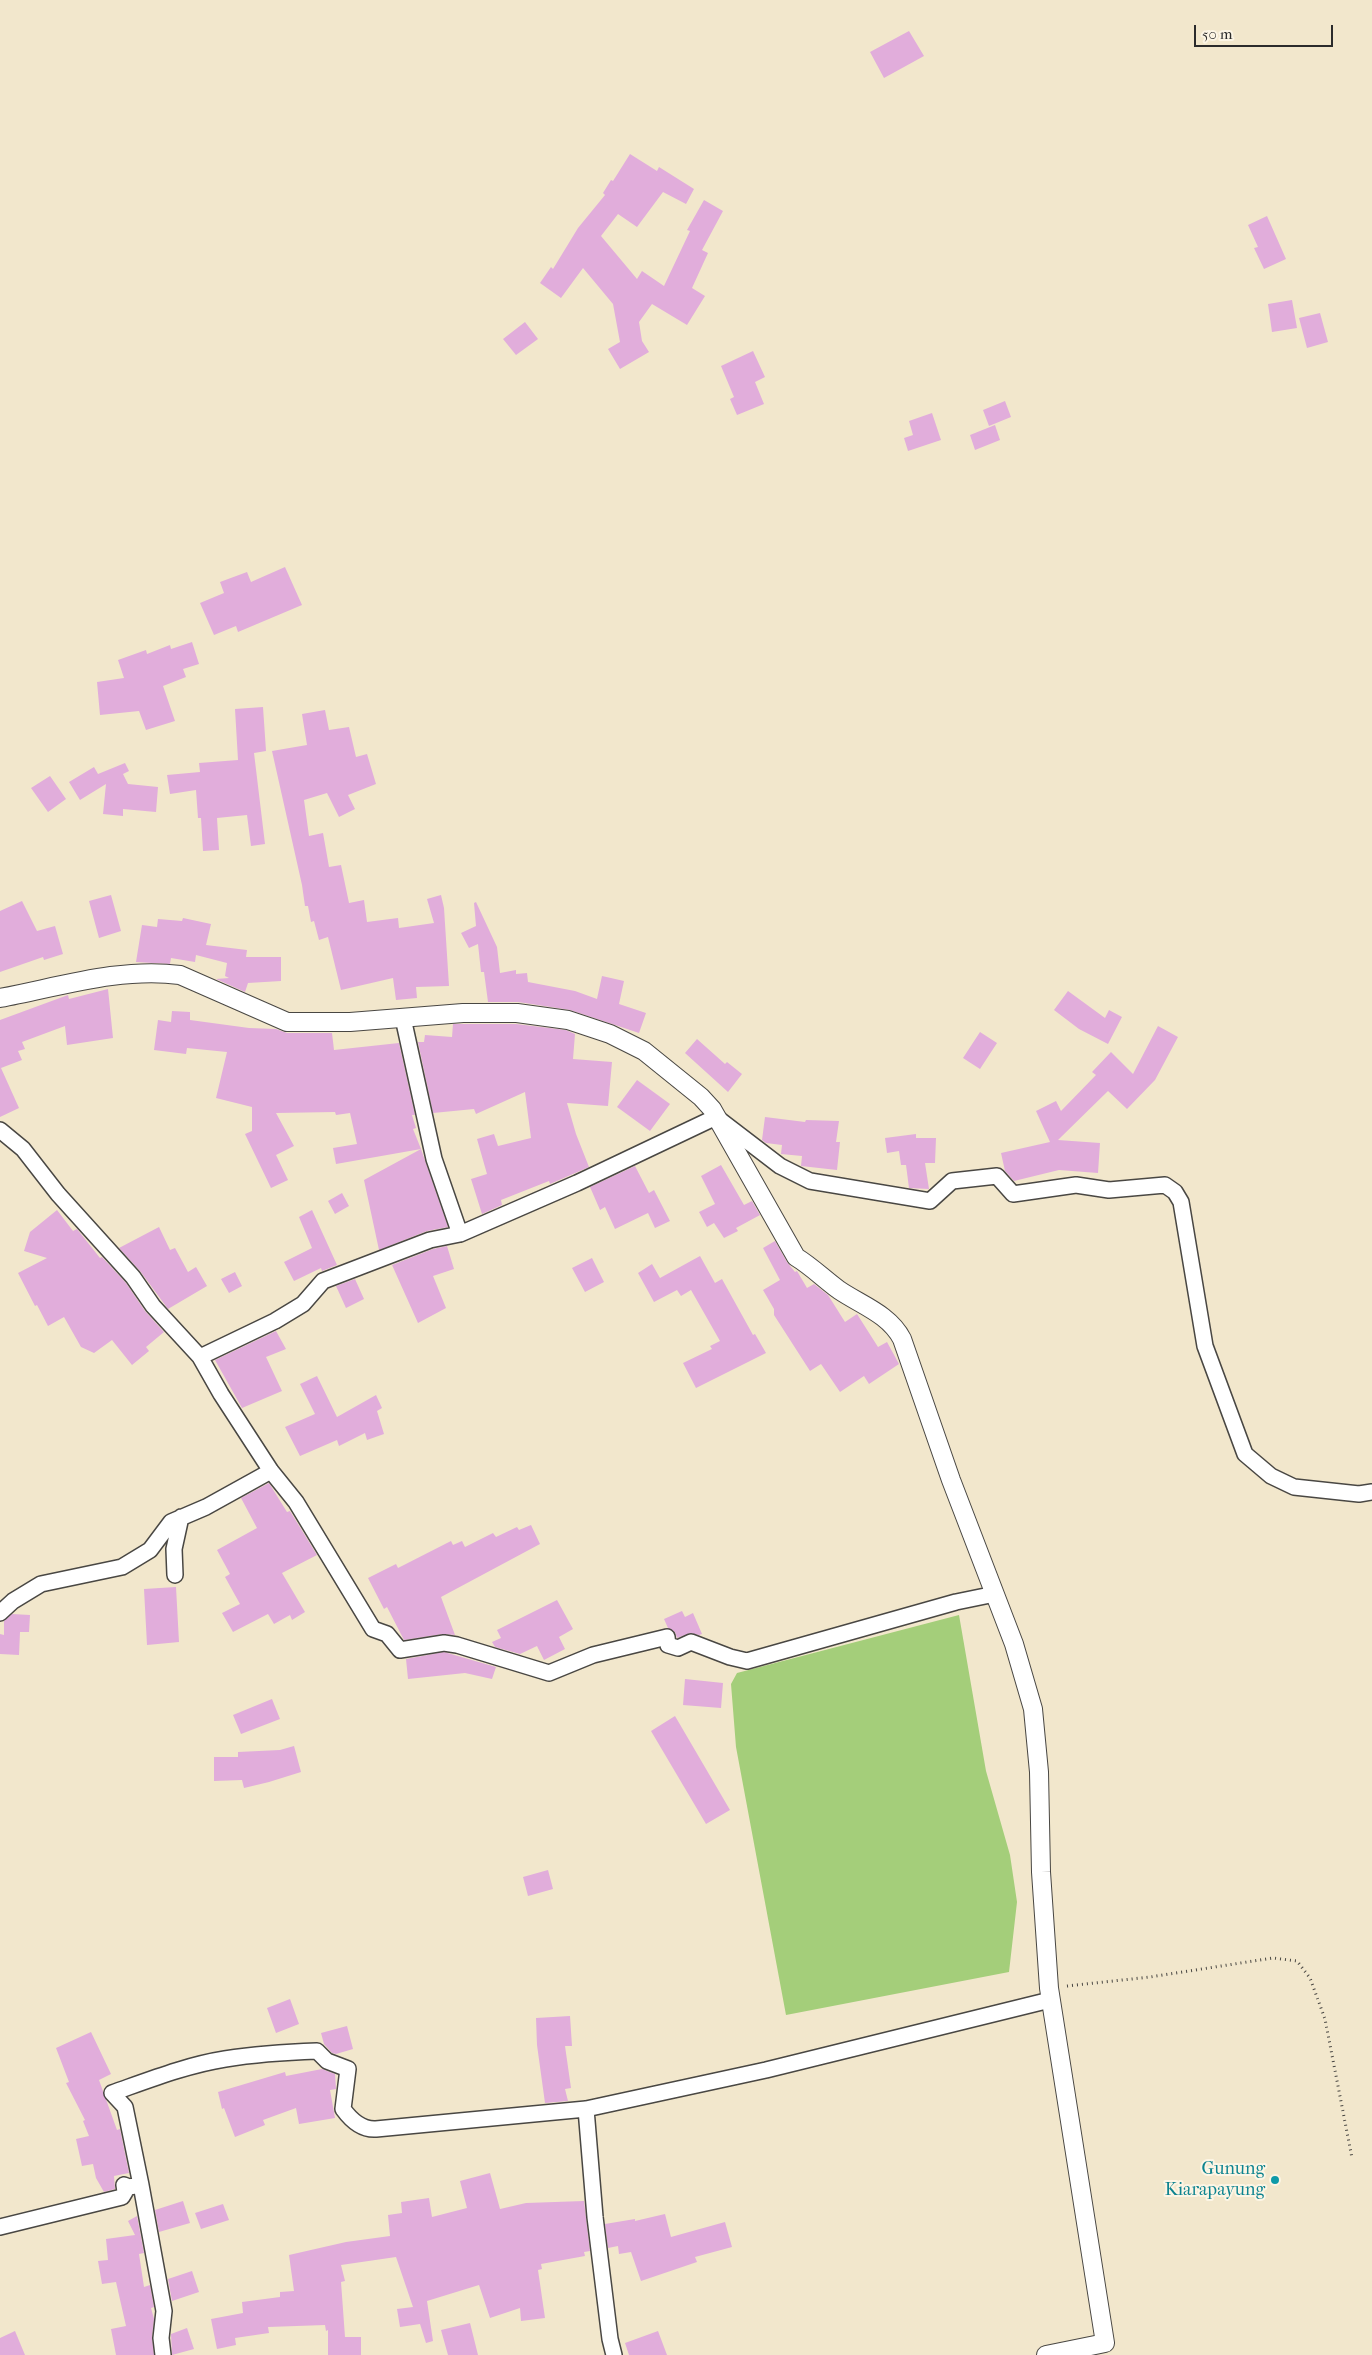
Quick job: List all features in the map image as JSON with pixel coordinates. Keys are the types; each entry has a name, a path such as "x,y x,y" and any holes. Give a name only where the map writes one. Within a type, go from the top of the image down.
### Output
{"street":[{"path":"0,998 107,976 164,973 180,975 287,1022 350,1022 462,1013 517,1013 576,1023 610,1034 644,1051 701,1097 716,1117 796,1257 808,1264 818,1275 841,1292 884,1318 898,1332 1014,1644 1033,1709 1039,1772 1041,1872 1049,1994 1105,2349 1046,2355"},
{"path":"403,1018 434,1159 460,1234"},
{"path":"200,1357 282,1317 303,1304 323,1280 430,1240 460,1234 577,1184 716,1117"},
{"path":"716,1117 780,1166 810,1181 930,1201 952,1180 997,1176 1013,1194 1076,1185 1109,1190 1165,1185 1175,1192 1181,1202 1205,1346 1245,1454 1271,1476 1294,1487 1358,1494 1372,1492"},
{"path":"0,1130 23,1150 58,1194 133,1276 153,1306 200,1357 221,1394 272,1471 296,1502 373,1628 387,1634 400,1650 444,1643 457,1645 549,1673 593,1655 667,1638 668,1645 678,1648 690,1642 730,1657 747,1661 956,1602 995,1594"},
{"path":"0,1612 13,1601 41,1584 122,1567 150,1550 171,1522 206,1507 272,1471"},
{"path":"175,1575 174,1549 180,1518"},
{"path":"163,2355 161,2338 164,2311 141,2185 125,2107 112,2093 167,2074 223,2059 271,2053 317,2051 327,2061 348,2069 343,2109 356,2123 367,2129 586,2109 766,2070 1049,1994"},
{"path":"586,2109 596,2227 610,2339 614,2355"},
{"path":"0,2228 122,2197 125,2192 124,2185 129,2187 141,2185"}],"path":[{"path":"1049,1994 1273,1958 1297,1961 1310,1978 1324,2019 1352,2158"}],"green space":[{"path":"959,1615 986,1771 1010,1855 1017,1902 1009,1972 786,2015 736,1747 731,1684 737,1673"}],"building":[{"path":"909,31 924,56 884,78 870,52"},
{"path":"630,154 657,171 659,167 694,189 686,204 663,192 637,227 618,214 601,236 637,279 642,271 664,286 690,231 687,230 704,200 723,211 702,250 708,253 692,288 705,296 687,325 652,304 639,322 642,341 649,352 620,369 608,349 620,342 613,304 583,268 561,298 540,283 551,267 553,269 578,228 605,195 603,193"},
{"path":"1267,216 1286,259 1264,269 1254,248 1258,247 1248,225"},
{"path":"1292,300 1297,328 1272,332 1268,304"},
{"path":"1320,313 1328,342 1307,348 1299,318"},
{"path":"525,322 538,339 516,355 503,339"},
{"path":"753,351 765,377 755,382 764,404 737,415 730,399 734,397 721,366"},
{"path":"1005,401 1011,417 989,426 983,410"},
{"path":"932,413 941,440 908,451 904,438 913,435 909,421"},
{"path":"995,425 1000,440 975,450 970,435"},
{"path":"285,567 302,605 238,632 236,626 214,635 200,603 224,593 220,582 247,572 251,582"},
{"path":"192,642 199,664 183,669 186,677 163,686 175,721 146,730 139,711 100,715 97,682 124,678 118,660 146,650 147,654 170,645 171,649"},
{"path":"263,707 266,751 254,753 265,844 251,846 247,815 217,818 219,850 203,851 201,818 198,818 196,790 170,794 167,775 200,772 199,763 238,760 235,709"},
{"path":"325,710 329,730 349,727 356,757 367,754 376,784 348,795 355,809 339,817 327,793 304,800 309,836 323,833 329,867 341,865 349,903 364,900 367,922 398,918 399,928 434,923 427,899 441,895 444,908 449,986 416,987 417,998 396,1000 393,978 341,990 328,937 319,940 314,921 311,922 308,906 305,906 272,751 307,745 302,714"},
{"path":"125,763 129,771 123,774 128,784 158,787 156,812 123,809 123,816 103,814 106,784 80,800 69,782 94,767 98,774"},
{"path":"50,776 66,799 48,812 31,788"},
{"path":"111,895 121,931 99,938 89,901"},
{"path":"22,901 37,931 55,926 63,954 44,960 43,957 0,972 0,911"},
{"path":"476,902 497,947 500,973 516,970 516,974 527,973 528,982 575,991 597,999 602,976 624,981 619,1004 646,1013 639,1033 570,1010 518,1002 488,1002 484,972 481,972 478,944 469,948 461,933 476,926 474,903"},
{"path":"183,918 211,924 206,945 247,950 246,957 281,957 281,981 248,983 245,992 216,979 229,978 225,976 227,963 196,955 195,962 171,958 170,964 136,962 142,925 157,927 158,919 182,921"},
{"path":"108,989 113,1038 67,1045 65,1026 22,1042 25,1049 18,1051 22,1060 1,1068 19,1108 0,1117 0,1020 68,995 69,999"},
{"path":"1068,991 1105,1018 1109,1010 1122,1017 1108,1044 1079,1029 1054,1010"},
{"path":"172,1011 190,1012 190,1020 249,1028 276,1029 287,1033 332,1033 334,1050 399,1043 415,1115 412,1115 416,1128 413,1129 421,1149 336,1164 333,1148 357,1144 350,1113 336,1115 335,1112 276,1113 294,1146 276,1155 288,1180 271,1188 245,1134 252,1131 252,1107 216,1098 227,1052 187,1048 186,1054 154,1050 158,1020 171,1022"},
{"path":"453,1024 516,1024 566,1030 575,1034 573,1059 612,1062 608,1106 567,1103 576,1134 589,1167 550,1184 549,1181 501,1200 502,1205 482,1214 471,1179 487,1174 477,1139 494,1134 498,1146 531,1138 525,1092 476,1114 474,1109 433,1113 418,1042 424,1042 425,1035 452,1037"},
{"path":"1158,1026 1178,1037 1155,1080 1127,1109 1108,1091 1058,1140 1100,1143 1098,1173 1059,1170 1014,1181 1005,1171 1001,1153 1050,1142 1036,1111 1056,1101 1061,1111 1096,1075 1092,1072 1111,1052 1133,1074"},
{"path":"980,1032 997,1043 980,1069 963,1058"},
{"path":"697,1039 725,1064 727,1062 742,1074 728,1092 685,1053"},
{"path":"637,1080 670,1104 650,1131 617,1107"},
{"path":"765,1117 805,1122 806,1120 839,1121 836,1142 840,1142 837,1170 801,1166 802,1156 781,1154 782,1145 766,1143 762,1140"},
{"path":"916,1134 916,1138 936,1138 935,1163 925,1163 929,1189 909,1188 906,1165 901,1165 899,1151 887,1153 885,1138"},
{"path":"421,1149 448,1227 427,1231 379,1250 364,1180"},
{"path":"721,1165 744,1205 752,1201 760,1215 736,1228 738,1231 724,1238 714,1223 707,1227 699,1212 715,1204 701,1176"},
{"path":"635,1166 649,1193 654,1190 670,1221 655,1228 648,1213 615,1229 605,1207 600,1210 590,1187"},
{"path":"342,1193 349,1206 335,1214 328,1201"},
{"path":"57,1210 73,1231 77,1229 100,1258 102,1257 126,1283 145,1311 164,1332 146,1347 149,1351 132,1365 112,1340 94,1353 81,1347 64,1317 48,1326 18,1273 47,1258 24,1251 30,1232"},
{"path":"312,1210 337,1265 322,1271 321,1268 294,1281 284,1262 312,1248 299,1217"},
{"path":"159,1227 170,1250 175,1248 188,1272 196,1267 207,1286 168,1309 140,1271 119,1248"},
{"path":"775,1241 787,1262 795,1272 797,1271 807,1288 814,1284 828,1295 845,1322 857,1314 878,1347 887,1342 899,1364 869,1384 864,1376 840,1392 821,1364 810,1371 774,1315 774,1309 763,1290 780,1280 763,1248"},
{"path":"447,1246 454,1269 433,1276 446,1308 418,1323 392,1265 433,1249"},
{"path":"700,1256 715,1283 722,1279 753,1335 755,1334 766,1353 696,1388 683,1363 712,1349 710,1346 720,1341 691,1290 681,1296 677,1290 654,1302 638,1273 652,1264 660,1278"},
{"path":"592,1258 604,1282 585,1292 572,1268"},
{"path":"235,1272 242,1286 229,1293 221,1279"},
{"path":"355,1279 364,1299 346,1308 336,1286"},
{"path":"276,1331 286,1349 266,1357 282,1391 242,1408 215,1360"},
{"path":"317,1376 337,1417 376,1395 382,1408 377,1411 384,1434 367,1440 365,1433 339,1446 337,1440 300,1456 285,1427 315,1414 300,1384"},
{"path":"269,1483 287,1512 290,1511 317,1555 282,1573 305,1612 292,1620 290,1615 274,1624 268,1614 233,1632 222,1613 240,1604 225,1577 230,1574 217,1550 257,1528 241,1498"},
{"path":"531,1525 540,1544 441,1597 455,1635 443,1634 404,1640 387,1607 384,1609 368,1578 396,1564 398,1568 451,1541 453,1545 462,1541 465,1547 493,1533 496,1537 517,1527 519,1530"},
{"path":"176,1587 179,1642 147,1645 144,1589"},
{"path":"557,1600 573,1629 559,1637 565,1649 544,1660 537,1646 520,1654 495,1647 492,1642 501,1638 497,1630"},
{"path":"682,1611 685,1617 693,1613 702,1634 690,1633 677,1638 675,1632 668,1628 664,1619"},
{"path":"12,1614 30,1615 29,1632 20,1632 19,1655 0,1654 0,1634 4,1635 4,1621"},
{"path":"444,1652 496,1667 492,1679 465,1673 408,1679 406,1659"},
{"path":"685,1679 723,1683 721,1708 683,1705"},
{"path":"272,1699 280,1719 241,1734 233,1715"},
{"path":"675,1716 730,1810 706,1824 651,1731"},
{"path":"294,1746 301,1772 244,1788 242,1780 214,1781 214,1757 238,1757 238,1752 280,1750"},
{"path":"548,1870 553,1889 528,1896 523,1877"},
{"path":"290,1999 299,2024 276,2033 267,2008"},
{"path":"570,2016 572,2046 565,2046 571,2088 565,2089 568,2101 545,2103 537,2045 536,2018"},
{"path":"347,2026 353,2049 336,2054 332,2053 324,2044 321,2033"},
{"path":"91,2032 111,2074 99,2080 117,2130 120,2129 129,2173 114,2176 115,2189 104,2192 96,2178 93,2164 82,2166 76,2139 89,2136 83,2121 85,2120 66,2083 69,2082 56,2048"},
{"path":"322,2069 335,2074 336,2089 330,2090 335,2118 299,2124 296,2108 263,2120 265,2125 235,2137 224,2108 222,2109 218,2092 285,2072 286,2076"},
{"path":"490,2173 500,2209 526,2203 584,2201 590,2251 584,2252 585,2256 541,2264 542,2269 538,2270 545,2318 521,2321 520,2308 490,2318 479,2285 427,2301 433,2341 426,2343 420,2324 400,2327 397,2309 413,2307 396,2257 341,2265 345,2281 341,2282 345,2337 361,2337 361,2355 328,2355 328,2330 326,2331 325,2325 268,2327 269,2333 235,2338 236,2345 217,2349 211,2319 243,2313 242,2302 280,2297 280,2292 294,2291 289,2255 346,2242 390,2236 388,2215 402,2213 401,2202 429,2198 432,2217 467,2208 460,2181"},
{"path":"183,2201 190,2223 159,2232 155,2210"},
{"path":"223,2204 229,2220 201,2229 195,2213"},
{"path":"665,2214 671,2237 725,2222 732,2247 695,2257 697,2262 641,2281 631,2252 619,2254 618,2246 608,2248 605,2224 635,2219 635,2221"},
{"path":"137,2216 144,2253 139,2254 144,2287 150,2285 154,2307 151,2308 154,2319 152,2337 154,2355 116,2355 111,2329 126,2326 116,2282 102,2284 98,2261 108,2260 106,2239 135,2235 128,2221"},
{"path":"192,2271 199,2292 172,2301 168,2279"},
{"path":"470,2323 478,2355 448,2355 441,2330"},
{"path":"187,2328 194,2349 172,2355 171,2334"},
{"path":"15,2331 25,2355 0,2355 0,2338"},
{"path":"658,2331 667,2355 629,2355 625,2343"}],"place":[{"name":"Gunung Kiarapayung","path":"1275,2180"}]}
